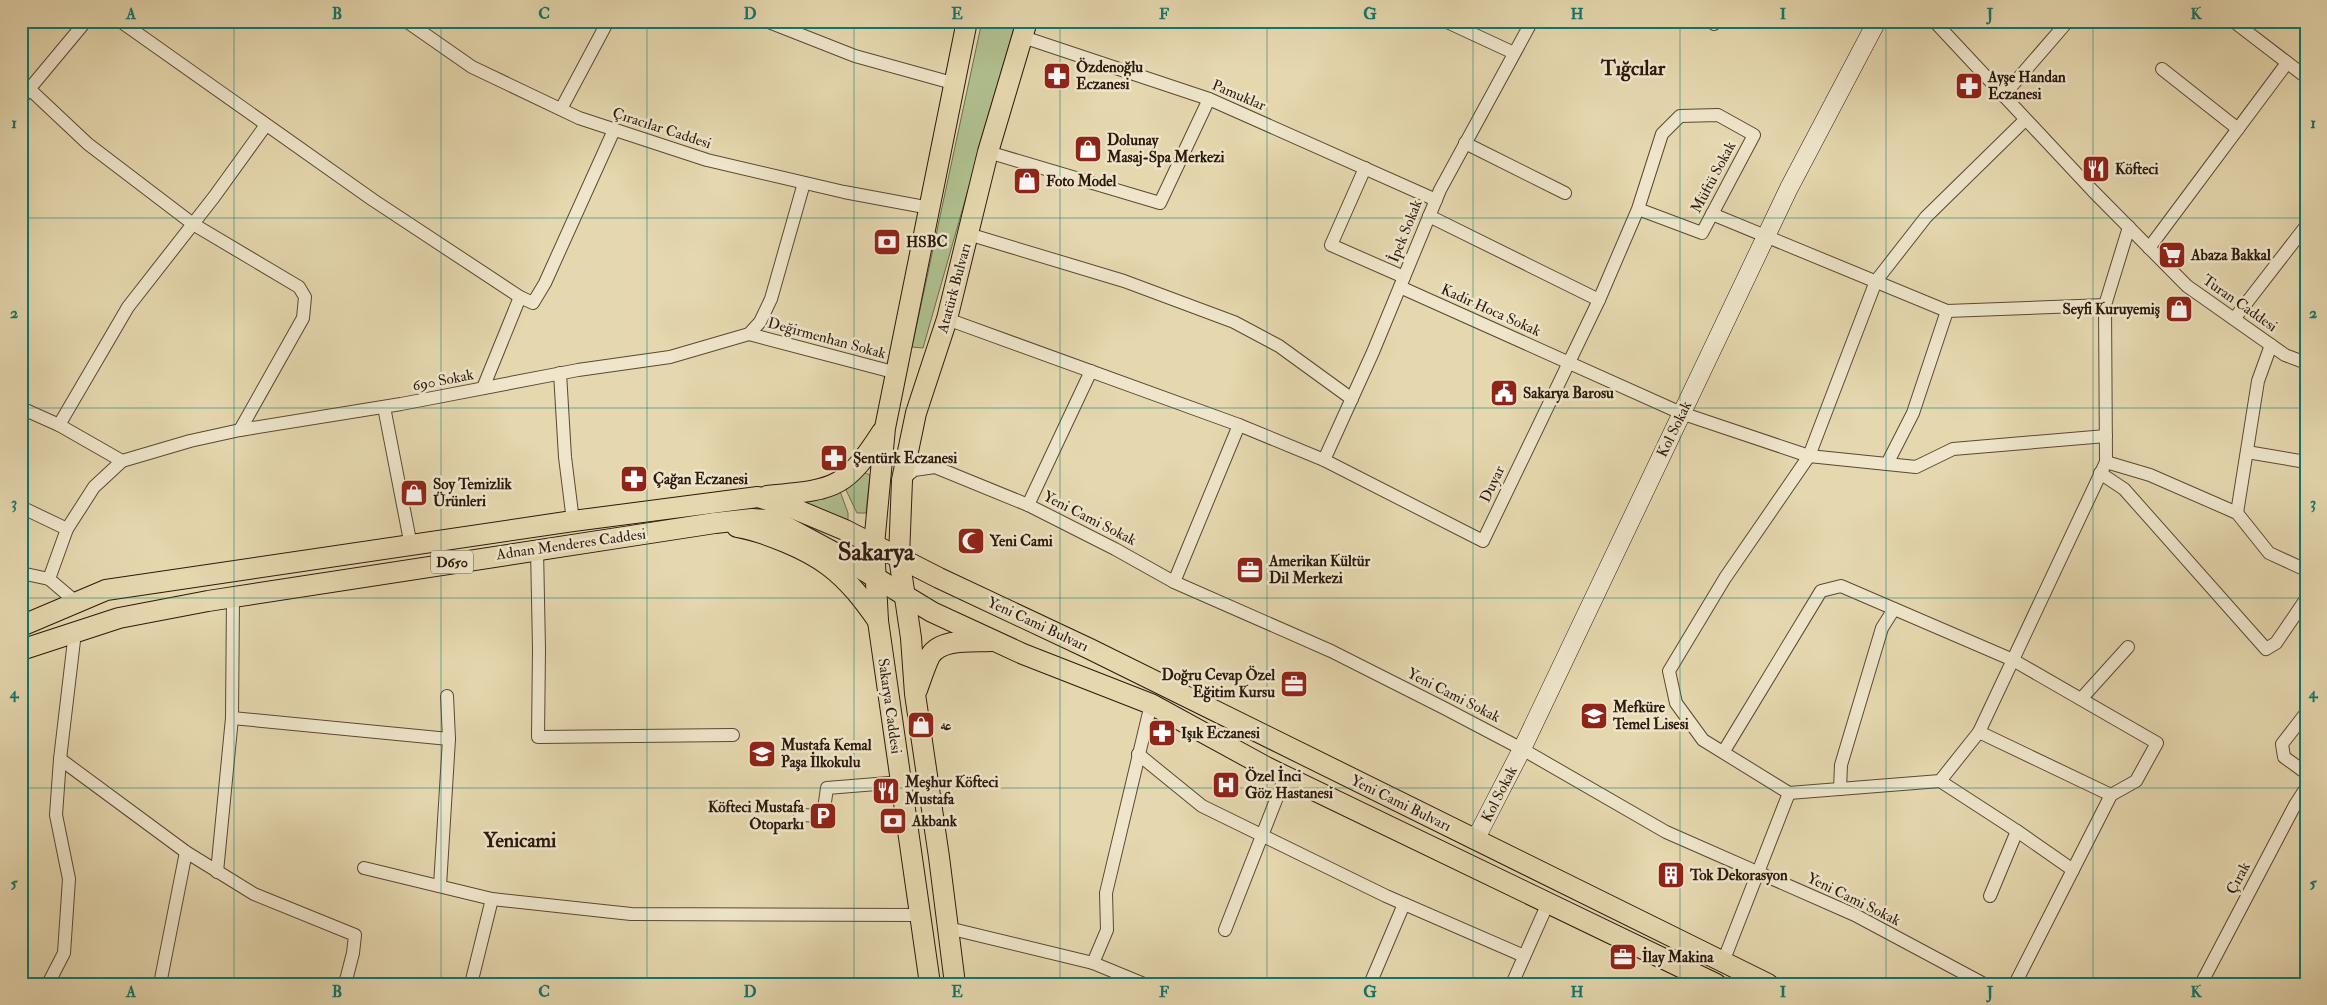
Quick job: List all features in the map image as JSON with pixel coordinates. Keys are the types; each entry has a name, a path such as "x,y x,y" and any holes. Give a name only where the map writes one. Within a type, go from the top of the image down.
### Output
{"main road":[{"path":"874,545 884,428 956,84 967,21"},
{"name":"Atatürk Bulvarı","path":"900,557 902,480 916,413 947,319 988,152 1025,29"},
{"path":"758,497 819,490 839,484 848,477 868,454 884,428"},
{"name":"Adnan Menderes Caddesi","path":"21,626 106,590 573,521 758,497 790,507 900,557"},
{"name":"Adnan Menderes Caddesi","path":"21,650 119,618 233,597 537,549 752,519 767,520 781,524 826,548 905,596"},
{"path":"715,523 749,529 816,558 840,576 861,598 878,621"},
{"path":"900,530 908,550 929,573"},
{"name":"Sakarya Caddesi","path":"874,545 878,621 930,984"},
{"name":"Sakarya Caddesi","path":"900,557 911,638 915,694 955,984"},
{"name":"Yeni Cami Bulvarı","path":"900,557 929,573 1090,649 1768,984"},
{"name":"Yeni Cami Bulvarı","path":"905,596 932,612 993,640 1151,704 1285,776 1714,983"},
{"path":"915,694 931,656 938,649 948,644 993,640"}],"street":[{"path":"21,99 25,85 86,21"},
{"path":"120,21 373,200 520,297 533,303 545,283 614,130"},
{"name":"Çıracılar Caddesi","path":"406,21 472,67 579,118 707,160 804,183 930,208"},
{"path":"561,109 608,21"},
{"path":"766,21 855,56 956,84"},
{"path":"1445,21 1514,53"},
{"name":"İpek Sokak","path":"1324,460 1436,200 1532,21"},
{"name":"Kol Sokak","path":"1476,840 1522,749 1766,236 1877,21"},
{"name":"Turan Caddesi","path":"1934,21 2025,120 2187,286 2285,355 2306,363"},
{"path":"2003,96 2068,21"},
{"path":"2233,21 2306,77"},
{"name":"Pamuklar","path":"1025,29 1210,99 1436,200"},
{"path":"2150,248 2287,63"},
{"path":"2162,69 2238,129"},
{"path":"25,85 88,144 193,224 299,287 305,297 303,318 240,430"},
{"path":"988,152 1160,203 1210,99"},
{"name":"Duyar","path":"947,319 1239,425 1324,460 1483,541 1599,300 1638,209 1662,134 1680,116 1718,115 1754,135"},
{"path":"2025,120 1926,217 1876,281 1809,456 1725,578 1669,671 1676,703 1703,740 1724,751 1789,793 1940,781 2073,870"},
{"path":"59,425 128,307 193,224 266,125"},
{"name":"Müftü Sokak","path":"1638,209 1702,234 1754,135"},
{"path":"1465,143 1566,193"},
{"name":"Kadir Hoca Sokak","path":"1365,168 1331,245 1402,282 1568,362 1682,413 1809,456 1916,467 1952,449 2106,436"},
{"path":"749,334 760,322 771,299 804,183"},
{"path":"1712,214 1947,311 2105,305"},
{"path":"1429,216 1599,300"},
{"path":"2234,319 2306,226"},
{"path":"1940,781 1979,732 2103,467 2106,436 2105,305 2129,227"},
{"path":"968,234 1124,281 1234,322 1279,346 1352,398"},
{"path":"482,388 520,297"},
{"path":"1887,464 1913,413 1947,311"},
{"name":"690 Sokak","path":"49,579 67,529 94,487 122,461 190,441 240,430 384,407 560,373 670,357 749,334"},
{"name":"Değirmenhan Sokak","path":"749,334 897,373"},
{"path":"2238,513 2258,381 2271,345"},
{"path":"1028,505 1091,371"},
{"path":"560,373 565,457 573,521"},
{"path":"384,407 411,546"},
{"path":"21,408 59,425 122,461"},
{"path":"1174,582 1239,425"},
{"path":"2247,452 2306,462"},
{"name":"Yeni Cami Sokak","path":"902,480 914,470 935,467 1028,505 1115,549 1174,582 1331,651 1522,749 1666,832 1855,915 1984,984"},
{"path":"2103,467 2150,476 2238,513 2269,553 2306,570"},
{"path":"2103,467 2266,649 2276,643 2306,599"},
{"path":"21,507 67,529"},
{"path":"537,549 538,737 733,734"},
{"path":"21,573 49,579 76,602"},
{"path":"1724,751 1822,592 1840,586 2013,660 2157,743 2136,781 2110,795 2015,984"},
{"path":"217,872 232,718 233,597"},
{"path":"1840,789 1841,765 1857,710 1882,628 1894,609"},
{"path":"48,984 64,952 69,879 56,815 60,759 75,632"},
{"path":"2081,699 2128,647"},
{"path":"440,886 449,739 447,696"},
{"path":"1093,964 1107,930 1106,893 1151,704"},
{"path":"2306,713 2282,744 2284,757 2306,772"},
{"path":"232,718 449,739"},
{"path":"1979,732 2110,795"},
{"path":"1138,754 1202,806 1404,904 1524,956"},
{"path":"60,759 186,852 217,872 254,894 355,935 353,953 345,984"},
{"path":"1225,930 1285,776"},
{"path":"800,815 823,816 827,788 901,782"},
{"name":"Çırak","path":"2202,984 2300,807 2306,788"},
{"path":"1723,962 1789,793"},
{"path":"1990,896 2017,831"},
{"path":"160,984 186,852"},
{"path":"364,868 492,898 631,914 920,916"},
{"path":"472,984 492,898"},
{"path":"1512,984 1548,903"},
{"path":"1370,984 1404,904"},
{"path":"948,928 1093,964 1144,984"}],"green space":[{"path":"982,21 1016,21 923,348 912,347"},
{"path":"863,472 870,475 866,513 857,513 846,490"},
{"path":"840,491 848,513 848,519 841,523 800,501 824,499"}],"place":[{"name":"Özdenoğlu Eczanesi","path":"1057,76"},
{"name":"Ayşe Handan Eczanesi","path":"1969,86"},
{"name":"Dolunay Masaj-Spa Merkezi","path":"1088,149"},
{"name":"Köfteci","path":"2096,169"},
{"name":"Foto Model","path":"1027,181"},
{"name":"HSBC","path":"887,242"},
{"name":"Abaza Bakkal","path":"2172,255"},
{"name":"Seyfi Kuruyemiş","path":"2179,309"},
{"name":"Sakarya Barosu","path":"1504,393"},
{"name":"Şentürk Eczanesi","path":"834,458"},
{"name":"Çağan Eczanesi","path":"634,479"},
{"name":"Soy Temizlik Ürünleri","path":"414,493"},
{"name":"Yeni Cami","path":"971,541"},
{"name":"Amerikan Kültür Dil Merkezi","path":"1250,570"},
{"name":"Doğru Cevap Özel Eğitim Kursu","path":"1294,684"},
{"name":"Mefküre Temel Lisesi","path":"1594,716"},
{"name":"عه","path":"921,725"},
{"name":"Işık Eczanesi","path":"1162,733"},
{"name":"Mustafa Kemal Paşa İlkokulu","path":"762,754"},
{"name":"Özel İnci Göz Hastanesi","path":"1226,785"},
{"name":"Meşhur Köfteci Mustafa","path":"886,791"},
{"name":"Köfteci Mustafa Otoparkı","path":"823,816"},
{"name":"Akbank","path":"893,821"},
{"name":"Tok Dekorasyon","path":"1671,875"},
{"name":"İlay Makina","path":"1623,957"}],"district":[{"name":"Tığcılar","path":"1633,68"},
{"name":"Sakarya","path":"876,551"},
{"name":"Yenicami","path":"520,840"}]}
